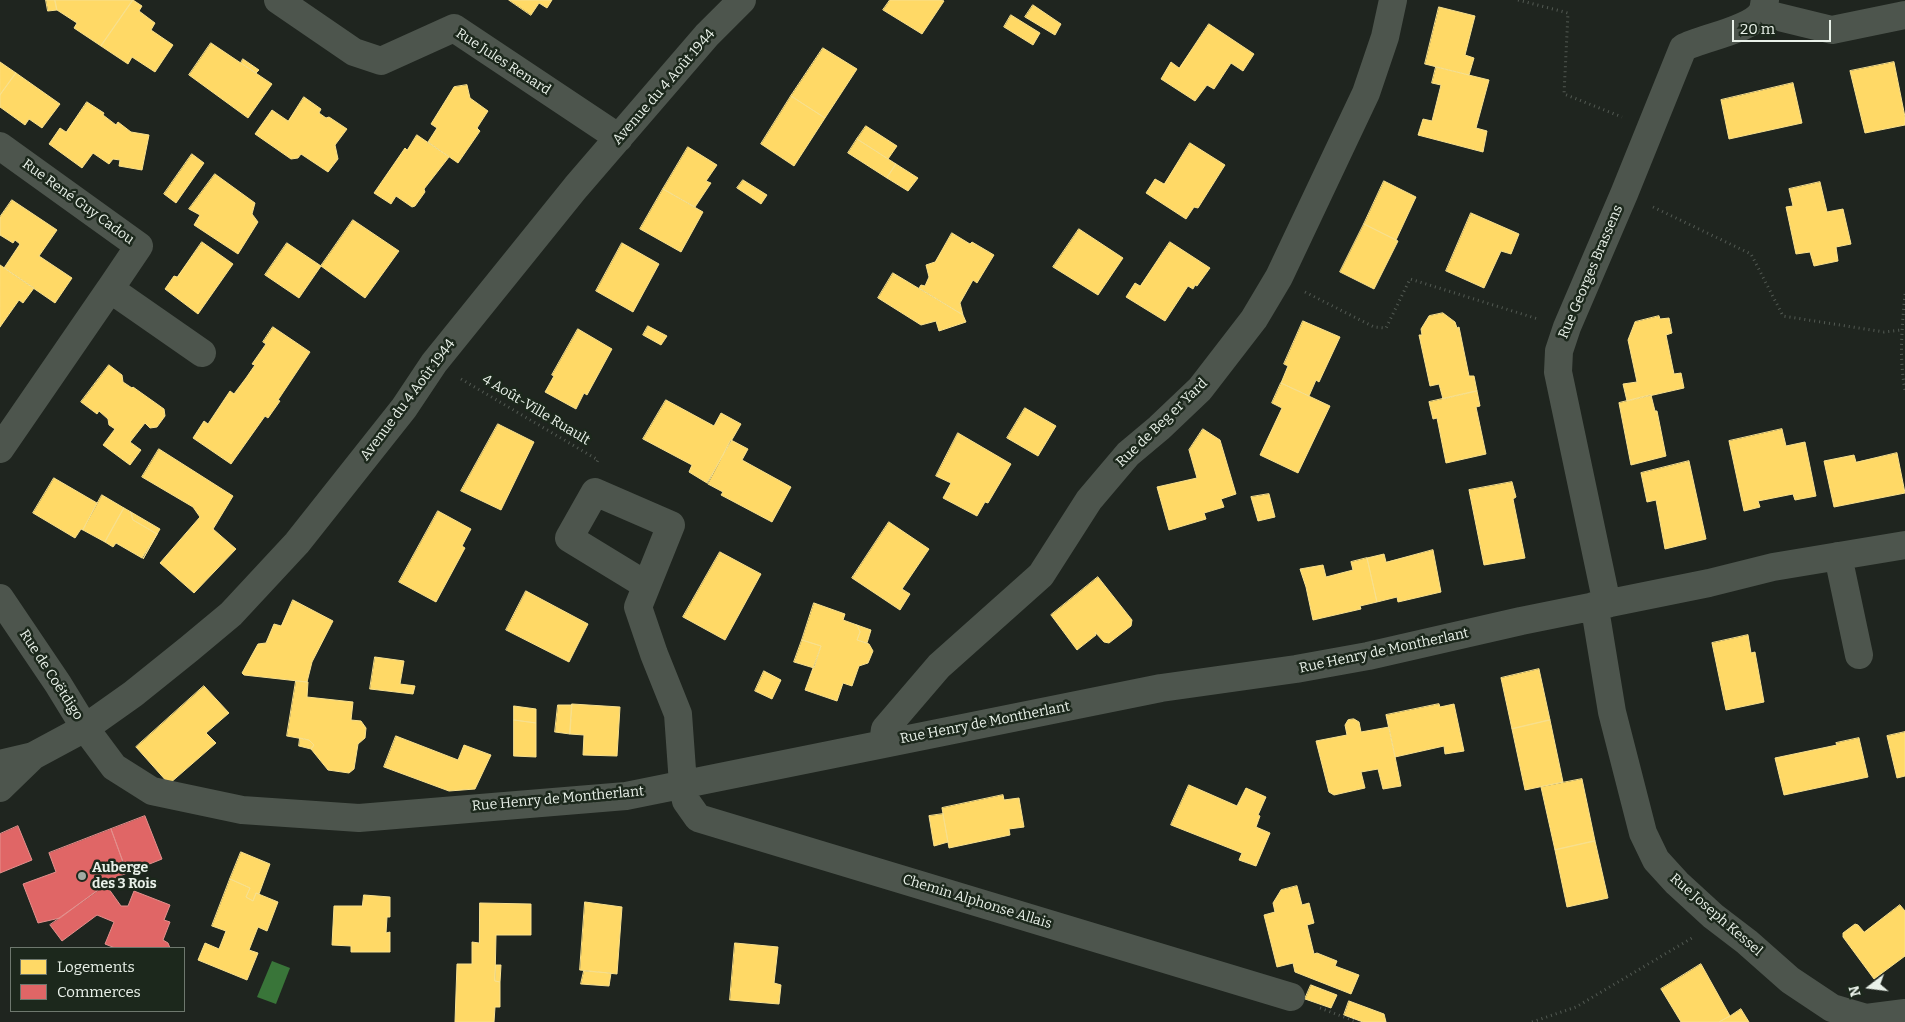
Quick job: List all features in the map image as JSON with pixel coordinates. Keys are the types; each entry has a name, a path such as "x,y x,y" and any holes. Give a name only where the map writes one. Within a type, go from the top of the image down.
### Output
{"street":[{"name":"Rue Jules Renard","path":"278,0 354,52 381,61 454,28 619,138"},
{"name":"Avenue du 4 Août 1944","path":"0,764 33,756 85,728 133,694 230,614 297,544 404,408 434,363 576,187 707,35 742,0"},
{"name":"Rue de Beg er Yard","path":"883,743 885,729 939,666 1041,576 1089,500 1128,454 1200,389 1254,319 1279,276 1366,94 1385,37 1393,0"},
{"name":"Rue Georges Brassens","path":"1600,605 1558,372 1559,351 1566,327 1624,194 1683,48 1694,42 1715,38 1745,25 1764,6"},
{"path":"1764,6 1832,30 1905,15"},
{"name":"Rue René Guy Cadou","path":"0,146 139,246 0,449"},
{"path":"110,289 202,352"},
{"path":"594,492 569,538 646,585"},
{"name":"Chemin Alphonse Allais","path":"594,492 671,525 638,607 678,714 686,801 698,818 1291,996"},
{"name":"Rue Henry de Montherlant","path":"85,728 114,767 152,791 242,810 359,818 626,796 1161,688 1359,658 1709,583 1773,567 1905,545"},
{"path":"1838,556 1859,655"},
{"name":"Rue de Coëtdigo","path":"0,598 85,728"},
{"name":"Rue Joseph Kessel","path":"1600,605 1597,621 1612,712 1643,833 1656,860 1677,883 1713,916 1747,942 1790,980 1832,1008 1866,1018 1905,1013"},
{"name":"Avenue du 4 Août 1944","path":"0,788 33,756"}],"path":[{"path":"1518,0 1568,13 1564,94 1650,128"},
{"path":"1624,194 1751,254 1783,316 1884,332 1902,330"},
{"path":"1279,276 1314,298 1374,327 1386,328 1410,279 1566,327"},
{"path":"1905,294 1902,330 1902,372 1905,390"},
{"name":"4 Août-Ville Ruault","path":"434,363 598,460 594,492"},
{"path":"1532,1022 1576,1007 1691,939 1713,916"},
{"path":"1291,996 1357,1022"}],"shaded area":[{"path":"272,961 290,968 276,1004 257,997"}],"building: Logements":[{"path":"46,0 55,0 57,10 48,11"},
{"path":"55,0 133,0 101,46 74,28 77,23 57,10"},
{"path":"133,0 142,6 139,11 155,23 151,30 173,45 155,72 132,57 128,64 101,46"},
{"path":"509,0 552,0 547,8 539,3 531,15"},
{"path":"890,0 944,1 922,34 883,10"},
{"path":"1033,5 1061,24 1055,35 1025,17"},
{"path":"1439,7 1475,16 1465,55 1474,58 1469,75 1425,64"},
{"path":"1011,15 1040,33 1033,45 1004,27"},
{"path":"1209,24 1254,54 1243,71 1231,63 1214,89 1207,85 1195,101 1161,79 1171,62 1179,68"},
{"path":"211,43 272,84 248,118 189,75"},
{"path":"823,48 857,69 825,118 791,96"},
{"path":"243,59 259,70 256,73 241,63"},
{"path":"0,62 16,73 0,95"},
{"path":"1894,62 1905,125 1865,133 1850,71"},
{"path":"1436,67 1489,80 1476,128 1487,131 1483,152 1418,135 1423,119 1432,121 1441,85 1432,83"},
{"path":"16,73 60,104 42,128 29,119 25,125 0,107 0,95"},
{"path":"1793,83 1802,123 1729,139 1721,100"},
{"path":"467,85 470,98 488,111 477,128 480,131 458,163 428,142 437,128 431,124 454,87"},
{"path":"791,96 825,118 794,166 761,144"},
{"path":"304,97 321,109 319,113 347,129 335,145 338,159 328,172 301,154 298,158 291,159 255,134 272,110 288,121"},
{"path":"87,102 104,113 103,115 116,125 118,122 131,132 149,135 142,170 119,166 120,160 113,159 109,164 93,153 82,168 49,144 60,128 66,132"},
{"path":"866,126 897,146 888,159 857,139"},
{"path":"417,135 449,157 424,189 425,192 415,206 412,207 396,196 391,204 374,193 405,148 407,150"},
{"path":"857,139 896,164 887,178 848,153"},
{"path":"1190,143 1225,165 1198,208 1194,207 1186,219 1146,193 1155,179 1164,184"},
{"path":"688,147 717,165 706,181 711,183 695,207 663,189"},
{"path":"192,154 204,163 176,203 164,194"},
{"path":"896,164 918,178 908,191 887,178"},
{"path":"215,174 255,203 252,214 258,222 238,254 194,225 200,215 189,209"},
{"path":"743,180 767,195 761,204 737,188"},
{"path":"1384,181 1416,197 1396,240 1364,224"},
{"path":"1820,182 1827,212 1843,209 1851,244 1836,247 1838,261 1814,266 1810,252 1796,254 1786,207 1793,206 1789,189"},
{"path":"663,189 703,212 681,252 640,229"},
{"path":"12,200 57,230 39,256 72,278 55,303 4,268 20,244 15,240 13,243 0,235 0,217"},
{"path":"1471,213 1519,234 1511,254 1501,251 1484,288 1446,271"},
{"path":"353,220 399,251 365,298 321,266"},
{"path":"1364,224 1398,241 1374,289 1340,272"},
{"path":"1079,229 1123,258 1098,295 1053,267"},
{"path":"952,233 994,255 977,283 973,280 960,303 963,315 919,288 921,285 925,286 929,277 926,265 935,262"},
{"path":"202,242 233,264 198,314 165,289 174,276 177,277"},
{"path":"1170,242 1210,268 1197,286 1195,285 1193,289 1188,286 1165,321 1126,297 1135,283 1140,286"},
{"path":"287,243 321,266 299,298 265,275"},
{"path":"622,243 659,264 633,312 596,291"},
{"path":"0,265 34,288 23,303 19,300 0,327"},
{"path":"893,273 963,315 966,322 939,331 936,321 921,325 878,298"},
{"path":"1443,313 1455,322 1457,328 1459,327 1469,376 1474,376 1477,391 1443,399 1439,384 1430,386 1419,335 1422,335 1421,329 1429,316"},
{"path":"1659,316 1660,319 1669,318 1672,333 1666,335 1674,374 1681,373 1684,388 1627,401 1623,384 1637,382 1628,340 1635,322"},
{"path":"1303,321 1340,337 1319,382 1316,380 1309,396 1281,383 1288,366 1284,364"},
{"path":"648,326 667,336 661,345 643,335"},
{"path":"273,327 310,352 278,400 280,401 268,418 265,416 231,464 193,438 204,421 208,424 230,391 234,394 246,378 255,365 252,364 266,344 263,342"},
{"path":"578,329 612,349 587,395 584,393 576,409 545,392 554,376 552,375"},
{"path":"109,365 122,375 123,382 164,409 165,416 157,427 150,428 145,423 130,442 141,450 130,465 103,445 115,429 109,425 108,419 99,411 97,414 81,402"},
{"path":"1281,383 1330,406 1298,473 1260,455 1282,408 1272,403"},
{"path":"1477,391 1480,406 1476,407 1486,454 1446,463 1437,418 1433,419 1429,402"},
{"path":"1651,395 1655,411 1657,411 1666,456 1631,465 1619,403"},
{"path":"666,400 714,426 721,413 741,424 707,483 689,472 692,465 643,439"},
{"path":"1025,408 1056,426 1038,456 1007,438"},
{"path":"498,424 534,442 501,510 461,491"},
{"path":"1203,429 1220,440 1236,494 1221,499 1224,507 1204,513 1206,519 1169,530 1157,487 1197,478 1189,450"},
{"path":"1782,429 1786,446 1805,442 1816,496 1795,500 1793,494 1758,501 1760,507 1744,511 1729,441"},
{"path":"958,433 1011,464 988,503 985,502 977,516 943,498 951,483 936,476"},
{"path":"731,440 748,449 742,460 791,487 772,522 721,495 723,492 708,484"},
{"path":"159,449 233,496 213,529 236,549 194,593 160,563 200,517 193,507 142,477"},
{"path":"1897,453 1905,493 1834,507 1824,461 1854,455 1856,462"},
{"path":"1689,461 1706,539 1665,549 1656,500 1647,502 1641,473"},
{"path":"54,478 97,503 83,530 81,529 75,538 33,513"},
{"path":"1512,482 1516,497 1513,499 1525,558 1484,565 1469,490"},
{"path":"1269,494 1275,517 1258,521 1251,497"},
{"path":"102,495 124,508 105,542 83,530"},
{"path":"124,508 131,512 133,520 157,534 142,558 116,543 113,547 105,542"},
{"path":"438,511 471,529 462,546 465,548 436,602 399,582"},
{"path":"131,512 160,529 143,559 157,534 133,520"},
{"path":"889,522 929,549 902,589 910,594 900,610 852,578"},
{"path":"1433,550 1441,592 1398,602 1397,597 1377,602 1367,558 1384,554 1386,562"},
{"path":"720,552 761,574 725,640 683,617"},
{"path":"1367,558 1377,602 1360,606 1361,609 1313,620 1300,569 1323,565 1326,577 1353,570 1351,562"},
{"path":"1098,577 1132,620 1131,626 1109,643 1104,642 1095,632 1096,635 1077,650 1051,615"},
{"path":"526,591 588,624 569,662 506,630"},
{"path":"293,600 333,621 312,662 307,682 244,675 242,673 258,644 266,643 274,624 281,626"},
{"path":"814,603 845,614 843,620 857,625 860,632 857,640 869,644 873,651 868,663 859,666 852,686 843,683 837,701 805,690 821,646 802,640"},
{"path":"857,625 871,630 867,643 857,640 860,632"},
{"path":"1748,635 1751,653 1755,652 1764,702 1726,710 1712,643"},
{"path":"802,640 821,646 814,668 794,662"},
{"path":"375,657 404,661 400,684 415,686 413,694 370,689"},
{"path":"1539,669 1550,720 1512,729 1501,678"},
{"path":"764,671 781,680 772,699 755,691"},
{"path":"296,681 308,682 307,697 353,702 351,720 361,721 366,728 365,738 358,744 354,769 349,773 328,770 311,749 314,745 309,740 287,736"},
{"path":"204,686 229,713 206,733 216,743 169,784 136,747"},
{"path":"572,704 620,707 617,756 583,755 584,735 570,734"},
{"path":"1439,704 1440,707 1454,704 1464,751 1445,754 1444,746 1395,757 1386,715"},
{"path":"558,705 572,705 570,734 555,732"},
{"path":"514,706 536,709 536,723 514,720"},
{"path":"1354,719 1359,722 1361,732 1389,727 1401,786 1383,789 1378,769 1361,772 1365,788 1334,795 1329,792 1316,741 1347,735 1345,725 1348,720"},
{"path":"514,720 536,723 536,757 514,756"},
{"path":"1550,720 1563,782 1525,790 1512,729"},
{"path":"1905,732 1905,776 1897,778 1887,736"},
{"path":"396,736 458,760 464,745 491,755 475,789 449,791 384,767"},
{"path":"300,738 309,740 314,745 311,749 299,746"},
{"path":"1859,738 1868,777 1784,795 1775,758 1837,745 1836,743"},
{"path":"1582,779 1595,841 1555,850 1541,787"},
{"path":"1189,785 1237,806 1246,788 1266,797 1258,815 1260,816 1256,827 1270,833 1256,866 1239,860 1242,853 1171,825"},
{"path":"1003,795 1004,800 1019,798 1024,827 1009,829 1010,835 949,848 942,808"},
{"path":"943,814 948,842 934,846 929,816"},
{"path":"1595,841 1608,898 1567,907 1555,850"},
{"path":"241,852 270,864 259,894 256,893 253,901 246,897 250,888 230,879"},
{"path":"230,879 250,888 246,897 253,901 256,893 278,902 267,931 258,927 249,950 258,953 247,980 198,960 205,943 219,949 226,931 212,926"},
{"path":"1297,886 1302,905 1309,903 1314,923 1307,925 1314,954 1317,953 1337,961 1335,966 1359,975 1351,994 1295,972 1293,963 1277,967 1264,915 1275,912 1273,903 1281,890"},
{"path":"364,895 390,897 390,917 387,917 386,933 390,932 390,952 351,952 351,946 332,945 334,906 362,906"},
{"path":"585,902 622,907 617,974 580,970"},
{"path":"480,903 531,904 531,935 496,935 495,981 500,982 500,1007 495,1007 494,1022 455,1022 457,964 472,964 472,942 479,943"},
{"path":"1900,905 1905,911 1905,956 1874,979 1843,937 1843,933 1855,924 1864,932"},
{"path":"735,943 778,947 774,983 781,985 779,1004 730,1000"},
{"path":"1701,964 1730,1016 1719,1022 1681,1022 1661,989"},
{"path":"496,965 501,965 500,982 495,981"},
{"path":"584,971 611,973 609,986 581,984"},
{"path":"1311,985 1337,995 1331,1008 1305,999"},
{"path":"1349,1001 1384,1014 1386,1022 1363,1022 1344,1015"},
{"path":"1741,1009 1749,1022 1719,1022 1730,1016"}],"building: Commerces":[{"path":"145,816 162,859 127,873 111,829"},
{"path":"18,826 32,860 0,873 0,834"},
{"name":"Auberge des 3 Rois","path":"111,829 127,873 113,879 60,918 38,923 23,884 56,872 49,853"},
{"path":"106,885 121,906 128,906 134,891 170,905 164,920 170,922 163,940 168,943 170,947 112,947 105,944 114,922 97,915 62,941 50,925"}],"place":[{"name":"Auberge des 3 Rois","path":"82,876"}]}
